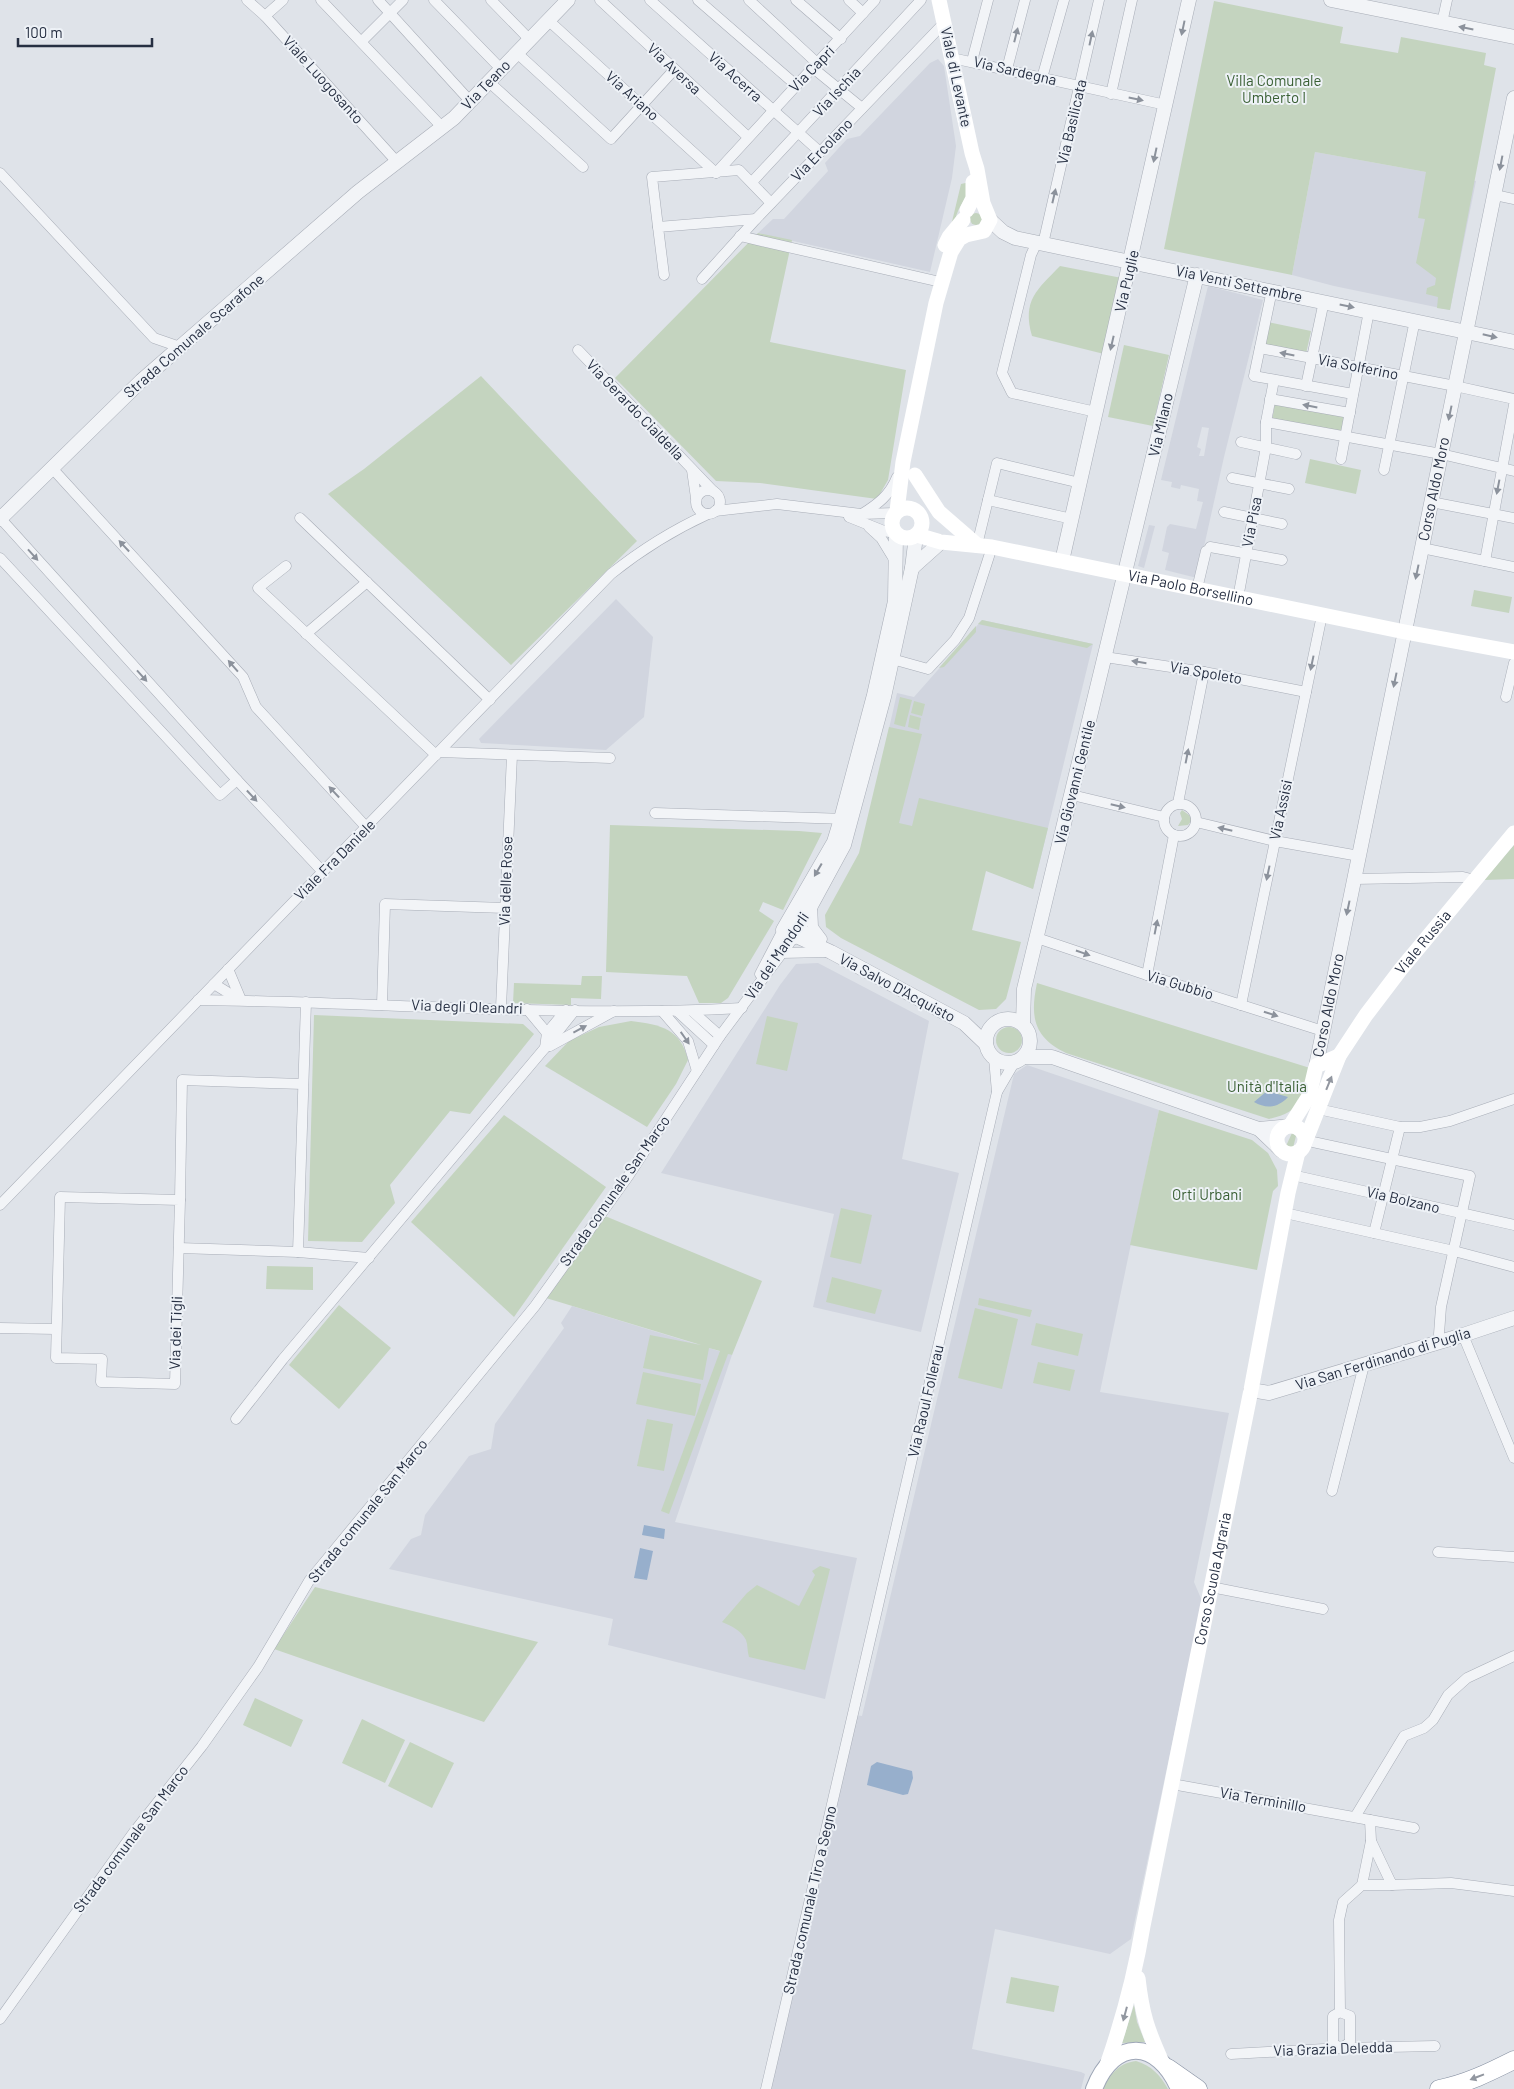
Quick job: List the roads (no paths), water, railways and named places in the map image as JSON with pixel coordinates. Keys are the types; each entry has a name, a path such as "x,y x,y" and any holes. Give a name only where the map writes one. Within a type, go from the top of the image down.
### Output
{"highway":[{"path":"1439,2089 1456,2086 1472,2080 1514,2060"},
{"path":"1165,2065 1198,2089"}],"main road":[{"name":"Viale di Levante","path":"940,0 983,203 988,215"},
{"name":"Viale di Levante","path":"936,303 936,281 944,249 949,237 965,215 973,198 974,187 970,163 972,153"},
{"path":"978,207 988,215 984,231 976,233 969,231 965,215 978,207"},
{"name":"Viale di Levante","path":"896,512 903,462 936,303 951,252 959,240 966,234 976,233"},
{"name":"Viale di Levante","path":"909,434 919,515"},
{"path":"915,475 939,512 984,546"},
{"path":"911,508 919,515 931,519 984,546 940,542 916,535 904,538 895,534 891,525 896,512 901,509 911,508"},
{"path":"916,535 922,527 919,515"},
{"name":"Via Paolo Borsellino","path":"984,546 1404,632 1514,652"},
{"name":"Viale Russia","path":"1305,1146 1339,1056 1366,1015 1514,834"},
{"path":"1316,1066 1339,1056"},
{"name":"Corso Aldo Moro","path":"1290,1126 1309,1096 1316,1066"},
{"path":"1290,1126 1301,1130 1305,1146 1290,1154 1282,1151 1277,1138 1282,1130 1290,1126"},
{"name":"Corso Scuola Agraria","path":"1136,1967 1142,1926 1251,1390 1288,1193 1292,1175 1305,1146"},
{"name":"Corso Scuola Agraria","path":"1282,1151 1288,1193"},
{"path":"1136,1967 1142,2012 1148,2032 1179,2088"},
{"path":"1094,2089 1107,2065 1122,2022 1136,1967"},
{"path":"1107,2065 1118,2055 1137,2051 1154,2056 1165,2065"}],"street":[{"name":"Viale Luogosanto","path":"247,0 265,16 397,162"},
{"path":"265,16 283,0"},
{"path":"321,0 442,127"},
{"path":"378,0 391,12 470,101"},
{"path":"362,41 403,0"},
{"path":"434,0 501,69"},
{"path":"491,0 530,40"},
{"name":"Via Teano","path":"397,162 442,127 470,101 568,0"},
{"name":"Via Aversa","path":"600,0 748,137"},
{"name":"Via Acerra","path":"650,0 820,152"},
{"path":"698,0 796,85"},
{"path":"749,0 839,90 862,108"},
{"path":"796,0 841,39"},
{"path":"849,0 863,13"},
{"name":"Via Capri","path":"716,173 875,0"},
{"name":"Via Ischia","path":"752,182 921,0"},
{"path":"972,61 988,0"},
{"path":"1007,69 1025,0"},
{"path":"1042,78 1064,0"},
{"name":"Via Basilicata","path":"1096,412 1012,393 1002,373 1031,255 1040,243 1080,86 1099,0"},
{"path":"1111,94 1132,0"},
{"name":"Via Puglie","path":"1062,561 1189,0"},
{"path":"1330,0 1379,5 1442,23 1514,37"},
{"path":"1442,23 1447,0"},
{"name":"Via Ariano","path":"548,20 716,173"},
{"name":"Via Ercolano","path":"702,279 756,219 944,23"},
{"path":"517,54 611,139 674,70"},
{"name":"Via Sardegna","path":"952,58 1166,105"},
{"path":"489,82 583,167"},
{"name":"Corso Aldo Moro","path":"1316,1066 1514,98"},
{"name":"Strada Comunale Scarafone","path":"0,519 140,381 351,198 397,162"},
{"path":"664,275 652,177 739,170 771,204"},
{"path":"0,173 154,338 180,347"},
{"path":"1495,195 1514,199"},
{"name":"Via Venti Settembre","path":"988,215 1012,237"},
{"path":"658,227 756,219"},
{"name":"Via Venti Settembre","path":"976,233 1002,238 1012,237 1131,261 1514,342"},
{"path":"740,236 936,281"},
{"name":"Via Milano","path":"1125,574 1197,275"},
{"path":"1272,290 1254,376 1353,394"},
{"path":"1306,386 1324,301"},
{"path":"1341,459 1369,311"},
{"path":"1384,470 1415,320"},
{"name":"Via Solferino","path":"1260,348 1514,399"},
{"name":"Via Gerardo Cialdella","path":"578,350 716,494"},
{"name":"Via Pisa","path":"1238,598 1260,484 1266,447 1266,422 1274,380"},
{"path":"1270,398 1350,413"},
{"path":"1485,561 1514,405"},
{"path":"1266,422 1441,454 1514,471"},
{"path":"1241,442 1296,454"},
{"path":"895,561 881,538 863,519 893,489 903,462"},
{"path":"892,659 928,669 955,640 970,618 984,546 988,500 997,463 1080,483"},
{"path":"51,467 243,677 256,707 367,828"},
{"name":"Via Gerardo Cialdella","path":"692,470 696,500"},
{"path":"1232,478 1289,489"},
{"path":"704,490 716,494 719,505 712,512 701,512 696,500 704,490"},
{"name":"Viale Fra Daniele","path":"716,494 744,506"},
{"name":"Viale Fra Daniele","path":"680,526 696,500"},
{"path":"988,500 1072,519"},
{"path":"1431,502 1514,518"},
{"name":"Viale Fra Daniele","path":"0,1205 611,574 636,554 680,526 712,512 744,506 777,504 839,512 863,519 895,534"},
{"name":"Viale Fra Daniele","path":"863,519 896,512"},
{"path":"1224,512 1282,524"},
{"path":"300,518 490,700"},
{"path":"0,519 323,872"},
{"name":"Via dei Mandorli","path":"742,1008 791,928 812,904 844,845 846,819 893,610 895,534"},
{"name":"Via dei Mandorli","path":"742,1008 781,953 791,928 846,819 892,659 912,568 916,535"},
{"path":"912,568 940,542"},
{"path":"1422,548 1514,567"},
{"path":"1197,589 1208,549 1282,560"},
{"path":"0,558 220,795 237,780"},
{"path":"286,566 258,588 306,634 440,751 610,758"},
{"name":"Via Giovanni Gentile","path":"1023,1024 1024,989 1125,574"},
{"path":"306,634 367,582"},
{"name":"Via Assisi","path":"1241,1004 1322,615"},
{"name":"Via Spoleto","path":"1105,657 1204,672 1306,692"},
{"path":"1506,697 1514,663"},
{"path":"1178,804 1204,672"},
{"path":"454,737 456,752"},
{"name":"Via delle Rose","path":"501,1008 512,755"},
{"path":"1072,795 1164,817"},
{"path":"1178,804 1191,808 1196,817 1196,822 1188,834 1178,836 1166,828 1164,817 1169,808 1178,804"},
{"path":"655,813 846,819"},
{"path":"1196,822 1275,841 1359,856"},
{"path":"1147,975 1174,835"},
{"path":"1354,879 1463,877 1475,880"},
{"path":"382,1004 385,904 505,908"},
{"path":"812,904 813,927 831,952"},
{"name":"Via Salvo D'Acquisto","path":"791,928 831,952 964,1023 986,1044"},
{"name":"Via Gubbio","path":"1037,938 1323,1031"},
{"path":"781,953 831,952"},
{"path":"228,969 241,1000"},
{"path":"214,984 241,1000"},
{"name":"Via Giovanni Gentile","path":"1008,1018 1024,989"},
{"name":"Via degli Oleandri","path":"198,1000 571,1010 692,1011 742,1008"},
{"path":"298,1252 306,1002"},
{"name":"Strada comunale San Marco","path":"0,2019 134,1832 202,1746 258,1666 310,1582 534,1306 629,1175 717,1040 742,1008"},
{"path":"527,1009 547,1033"},
{"path":"544,1049 547,1033 571,1010"},
{"path":"236,1419 544,1049 571,1010"},
{"path":"544,1049 616,1010"},
{"path":"662,1011 688,1041 697,1071"},
{"path":"677,1011 717,1040"},
{"path":"692,1011 717,1040"},
{"path":"1052,1057 1003,1063 994,1058 986,1044 987,1034 993,1024 1008,1018 1023,1024 1030,1038 1052,1057 1259,1129 1282,1151"},
{"name":"Via Salvo D'Acquisto","path":"964,1023 993,1024"},
{"path":"1019,1060 1029,1048 1030,1038"},
{"name":"Via Raoul Follerau","path":"854,1711 997,1092 994,1058"},
{"name":"Via Raoul Follerau","path":"997,1092 1019,1060"},
{"name":"Via dei Tigli","path":"180,1200 60,1197 56,1358 102,1359 101,1382 175,1384 179,1248 180,1200 182,1080 303,1084"},
{"path":"1318,1109 1400,1127 1420,1127 1450,1121 1514,1099"},
{"path":"1259,1129 1290,1126"},
{"path":"1374,1233 1400,1127"},
{"path":"1305,1146 1392,1159 1470,1176 1441,1307 1439,1334 1441,1341"},
{"name":"Via Bolzano","path":"1292,1175 1514,1225"},
{"path":"1285,1213 1454,1251 1514,1267"},
{"path":"179,1248 298,1252 369,1258"},
{"name":"Via San Ferdinando di Puglia","path":"1251,1390 1269,1393 1514,1318"},
{"path":"0,1328 56,1329"},
{"path":"1463,1335 1514,1458"},
{"path":"1332,1491 1364,1365"},
{"path":"1438,1552 1514,1557"},
{"path":"1211,1587 1323,1609"},
{"path":"1355,1817 1404,1736 1424,1728 1433,1720 1448,1695 1467,1678 1514,1656"},
{"name":"Strada comunale Tiro a Segno","path":"766,2089 854,1711"},
{"name":"Via Terminillo","path":"1172,1784 1414,1828"},
{"path":"1340,2012 1338,1920 1343,1902 1362,1885 1371,1841 1370,1820"},
{"path":"1371,1841 1392,1885"},
{"path":"1362,1885 1451,1883 1514,1891"},
{"path":"1340,2012 1350,2016 1350,2042 1342,2048 1334,2044 1334,2016 1340,2012"},
{"name":"Via Grazia Deledda","path":"1231,2054 1342,2048 1435,2046"}],"water":[{"path":"1267,1091 1288,1097 1284,1101 1272,1106 1263,1106 1254,1102"},
{"path":"644,1525 665,1529 664,1539 642,1535"},
{"path":"640,1548 653,1551 647,1580 634,1578"},
{"path":"877,1762 912,1771 913,1778 908,1794 903,1795 867,1785 871,1766"}],"park label":[{"name":"Villa Comunale Umberto I","path":"1274,90"},
{"name":"Unità d'Italia","path":"1267,1087"},
{"name":"Orti Urbani","path":"1207,1195"}]}
